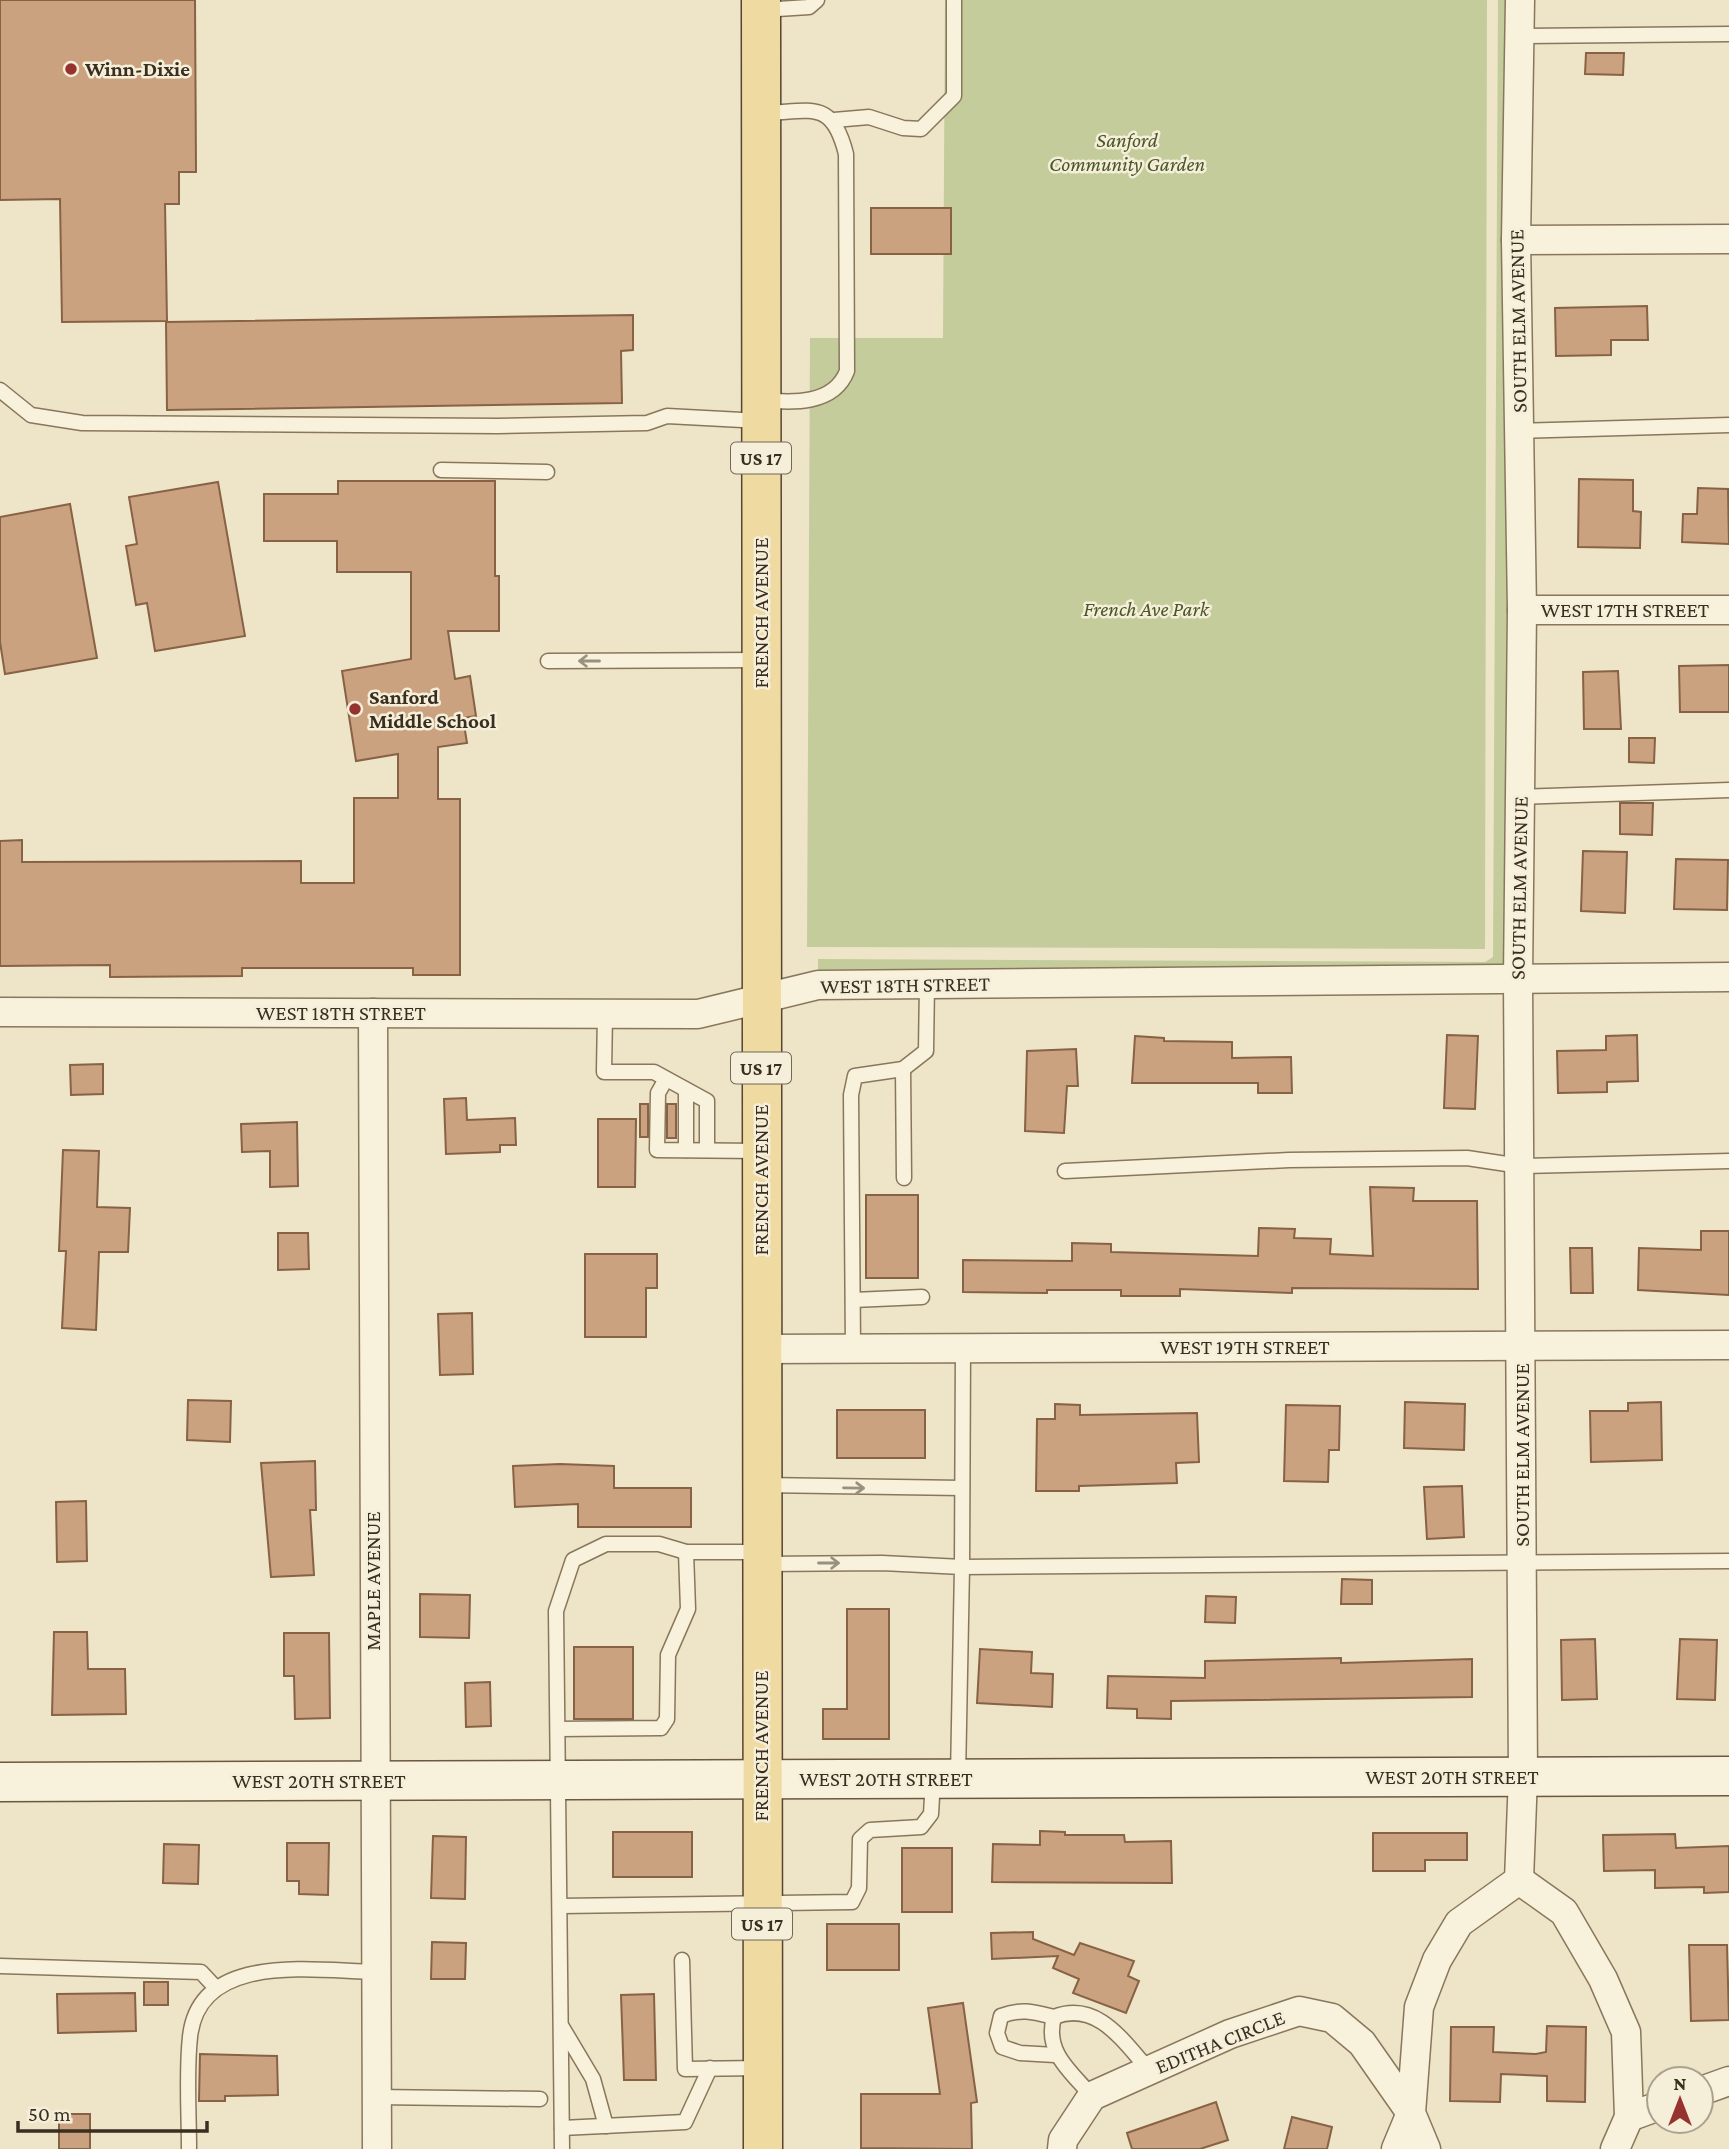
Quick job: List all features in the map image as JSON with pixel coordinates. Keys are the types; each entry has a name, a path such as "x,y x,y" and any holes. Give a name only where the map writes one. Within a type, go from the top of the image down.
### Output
{"main road":[{"name":"FRENCH AVENUE","path":"761,5 763,2149"}],"street":[{"name":"SOUTH ELM AVENUE","path":"1519,1880 1523,1776 1518,979 1522,610 1516,240 1520,0"},
{"path":"1516,240 1729,239"},
{"name":"WEST 17TH STREET","path":"1522,610 1729,610"},
{"name":"WEST 18TH STREET","path":"0,1012 698,1014 818,985 1729,977"},
{"name":"MAPLE AVENUE","path":"373,1013 373,1781 377,2149"},
{"name":"WEST 19TH STREET","path":"761,1349 1729,1345"},
{"name":"WEST 20TH STREET","path":"0,1782 1729,1776"},
{"path":"1396,2149 1411,2113 1419,2007 1437,1960 1459,1923 1519,1880 1564,1912 1602,1979 1626,2032 1629,2117 1615,2149"},
{"name":"EDITHA CIRCLE","path":"1092,2096 1230,2034 1299,2011 1332,2018 1362,2043 1411,2113"},
{"path":"1062,2149 1063,2140 1092,2096"},
{"path":"1629,2117 1645,2111"},
{"path":"1411,2113 1426,2149"}],"lane":[{"path":"761,5 809,7 817,0"},
{"path":"834,120 869,117 903,128 921,129 954,96 954,0"},
{"path":"1519,36 1729,34"},
{"path":"0,390 31,415 82,423 498,426 647,423 667,416 761,410 813,400 836,387 847,371 846,154 834,120 822,112 761,113"},
{"path":"1519,431 1729,425"},
{"path":"441,470 547,472"},
{"path":"548,661 761,660"},
{"path":"1520,797 1729,790"},
{"path":"853,1348 851,1095 855,1076 903,1069 926,1051 929,1010 927,984"},
{"path":"605,1014 604,1072 654,1072 707,1101 707,1150"},
{"path":"903,1069 904,1178"},
{"path":"666,1079 658,1093 657,1150 761,1151"},
{"path":"686,1090 686,1150"},
{"path":"1065,1171 1289,1160 1467,1158 1520,1166 1729,1161"},
{"path":"853,1300 922,1297"},
{"path":"561,1906 852,1902 859,1888 860,1839 870,1830 921,1827 931,1814 946,1779 962,1567 963,1348"},
{"path":"761,1485 962,1488"},
{"path":"562,2149 556,1611 573,1560 606,1544 659,1544 686,1552 761,1558 962,1567 1729,1561"},
{"path":"558,1729 661,1728 667,1719 668,1655 688,1609 686,1552"},
{"path":"682,1961 685,2069 762,2068"},
{"path":"0,1966 201,1972 215,1987"},
{"path":"189,2149 190,2034 198,2012 215,1987 236,1977 272,1971 375,1972"},
{"path":"1055,2055 1020,2053 1002,2047 997,2033 1001,2016 1015,2010 1028,2010 1054,2017 1083,2011 1107,2024 1149,2070"},
{"path":"1054,2017 1050,2031 1055,2055 1092,2096"},
{"path":"561,2026 593,2079 606,2126"},
{"path":"562,2128 685,2122 710,2068"},
{"path":"376,2097 540,2098"}],"green space":[{"name":"French Ave Park","path":"945,0 1487,0 1485,949 807,947 810,338 943,338"},
{"path":"1498,0 1507,0 1509,610 1506,965 818,970 818,959 1485,962 1493,957"}],"building":[{"path":"0,0 195,0 196,172 179,172 179,204 165,204 167,321 62,322 60,199 0,200"},
{"path":"1586,53 1624,53 1623,75 1585,74"},
{"path":"871,208 951,208 951,254 871,254"},
{"path":"1647,306 1648,340 1611,340 1611,355 1556,356 1555,308"},
{"path":"633,315 633,350 621,351 622,403 167,410 166,322"},
{"path":"1579,479 1633,480 1633,511 1641,512 1640,548 1578,547"},
{"path":"338,481 495,481 495,576 499,576 499,631 448,631 455,679 470,676 476,716 463,718 467,743 438,747 438,799 460,799 460,975 413,975 413,968 242,968 242,976 110,977 110,965 0,966 0,841 22,840 22,862 301,861 301,883 354,883 354,798 398,798 398,754 356,761 342,671 411,659 411,572 337,572 337,541 264,541 264,494 338,494"},
{"path":"218,482 245,636 155,651 147,603 136,605 126,546 137,544 129,497"},
{"path":"1698,488 1728,489 1729,544 1682,542 1683,514 1697,514"},
{"path":"70,504 97,658 5,674 0,642 0,517"},
{"path":"1729,665 1729,712 1680,712 1679,666"},
{"path":"1618,671 1621,729 1584,729 1583,672"},
{"path":"1629,738 1655,738 1654,763 1629,762"},
{"path":"1620,803 1653,803 1652,835 1620,834"},
{"path":"1583,851 1627,852 1625,913 1581,911"},
{"path":"1676,859 1728,860 1727,910 1674,909"},
{"path":"1447,1035 1478,1036 1475,1109 1444,1108"},
{"path":"1637,1035 1638,1081 1607,1082 1607,1092 1558,1093 1557,1051 1606,1050 1606,1036"},
{"path":"1135,1036 1164,1038 1164,1041 1232,1042 1232,1058 1291,1057 1292,1093 1258,1093 1258,1083 1132,1083"},
{"path":"1076,1049 1078,1086 1067,1086 1064,1133 1025,1131 1027,1051"},
{"path":"103,1064 103,1094 71,1095 70,1065"},
{"path":"466,1098 467,1120 515,1118 516,1145 500,1145 500,1152 446,1154 444,1099"},
{"path":"640,1104 648,1104 648,1137 640,1137"},
{"path":"667,1104 676,1104 676,1138 667,1138"},
{"path":"598,1119 636,1119 635,1187 598,1187"},
{"path":"297,1122 298,1186 270,1187 270,1151 242,1152 241,1124"},
{"path":"63,1150 99,1151 97,1207 130,1208 128,1252 99,1252 96,1330 62,1328 66,1251 59,1251"},
{"path":"1370,1187 1414,1188 1413,1201 1477,1201 1478,1289 1292,1288 1292,1293 1180,1289 1180,1296 1121,1296 1121,1290 963,1292 963,1260 1072,1261 1072,1243 1111,1244 1111,1252 1258,1256 1259,1228 1295,1229 1294,1238 1331,1239 1330,1254 1373,1256"},
{"path":"866,1195 918,1195 918,1278 866,1278"},
{"path":"1701,1231 1729,1231 1729,1295 1638,1290 1639,1248 1701,1250"},
{"path":"278,1233 308,1233 309,1269 278,1270"},
{"path":"1570,1248 1592,1248 1593,1293 1571,1293"},
{"path":"585,1254 657,1254 657,1288 646,1288 646,1337 585,1337"},
{"path":"472,1313 473,1374 440,1375 438,1314"},
{"path":"188,1400 231,1401 230,1442 187,1440"},
{"path":"1405,1402 1465,1404 1464,1450 1404,1448"},
{"path":"1661,1402 1662,1460 1591,1462 1590,1411 1628,1411 1628,1403"},
{"path":"1055,1404 1080,1405 1080,1415 1197,1413 1199,1462 1176,1463 1177,1483 1079,1486 1079,1491 1036,1491 1037,1419 1055,1419"},
{"path":"1286,1405 1340,1406 1339,1450 1329,1450 1328,1482 1284,1481"},
{"path":"837,1410 925,1410 925,1458 837,1458"},
{"path":"315,1461 316,1510 310,1510 314,1575 271,1577 261,1463"},
{"path":"513,1466 614,1466 614,1488 691,1488 691,1527 578,1527 578,1504 515,1507"},
{"path":"1462,1486 1464,1537 1427,1539 1424,1487"},
{"path":"86,1501 87,1561 57,1562 56,1502"},
{"path":"1342,1579 1372,1580 1372,1604 1341,1604"},
{"path":"420,1594 470,1595 469,1638 420,1637"},
{"path":"1206,1596 1236,1597 1235,1623 1205,1622"},
{"path":"847,1609 889,1609 889,1739 823,1739 823,1709 847,1709"},
{"path":"54,1632 87,1632 88,1669 125,1669 126,1714 52,1715"},
{"path":"284,1633 329,1633 330,1718 295,1719 294,1676 284,1676"},
{"path":"1595,1639 1597,1699 1562,1700 1561,1640"},
{"path":"1680,1639 1717,1640 1715,1700 1677,1699"},
{"path":"574,1647 633,1647 633,1719 574,1719"},
{"path":"980,1649 1032,1652 1031,1673 1053,1674 1052,1707 977,1703"},
{"path":"1341,1658 1341,1663 1472,1659 1472,1697 1171,1701 1171,1719 1137,1718 1137,1709 1107,1708 1108,1676 1205,1678 1205,1661"},
{"path":"490,1682 491,1726 466,1727 465,1683"},
{"path":"1040,1831 1065,1832 1065,1835 1124,1835 1125,1842 1171,1841 1172,1883 992,1882 993,1844 1040,1845"},
{"path":"613,1832 692,1832 692,1877 613,1877"},
{"path":"1373,1833 1467,1833 1467,1860 1425,1860 1425,1871 1373,1871"},
{"path":"1675,1834 1676,1848 1729,1846 1729,1892 1704,1893 1704,1887 1655,1888 1655,1870 1604,1871 1603,1835"},
{"path":"433,1836 466,1837 465,1899 431,1898"},
{"path":"287,1843 329,1843 328,1895 299,1894 299,1881 287,1881"},
{"path":"164,1844 199,1845 198,1884 163,1883"},
{"path":"902,1848 952,1848 952,1912 902,1912"},
{"path":"827,1924 899,1924 899,1970 827,1970"},
{"path":"1033,1932 1033,1939 1074,1955 1080,1943 1134,1961 1128,1976 1139,1981 1126,2013 1073,1993 1079,1979 1053,1968 1058,1956 992,1959 991,1933"},
{"path":"432,1942 466,1943 465,1979 431,1979"},
{"path":"1689,1945 1727,1945 1729,2020 1691,2021"},
{"path":"144,1982 168,1982 168,2005 144,2005"},
{"path":"135,1993 136,2031 58,2033 57,1994"},
{"path":"654,1994 656,2080 624,2080 621,1995"},
{"path":"963,2003 977,2102 971,2103 972,2149 861,2148 861,2094 940,2094 928,2008"},
{"path":"1547,2026 1586,2027 1585,2102 1547,2101 1547,2076 1501,2074 1500,2102 1450,2101 1451,2027 1494,2027 1493,2052 1536,2054 1546,2052"},
{"path":"200,2054 277,2056 278,2095 225,2096 225,2101 199,2101"},
{"path":"1216,2102 1228,2140 1200,2149 1132,2149 1127,2133"},
{"path":"59,2114 90,2114 90,2149 59,2149"},
{"path":"1292,2117 1332,2127 1327,2149 1284,2149"}],"place":[{"name":"Winn-Dixie","path":"71,69"},
{"name":"Sanford Middle School","path":"355,709"}],"park label":[{"name":"Sanford Community Garden","path":"1127,152"}]}
